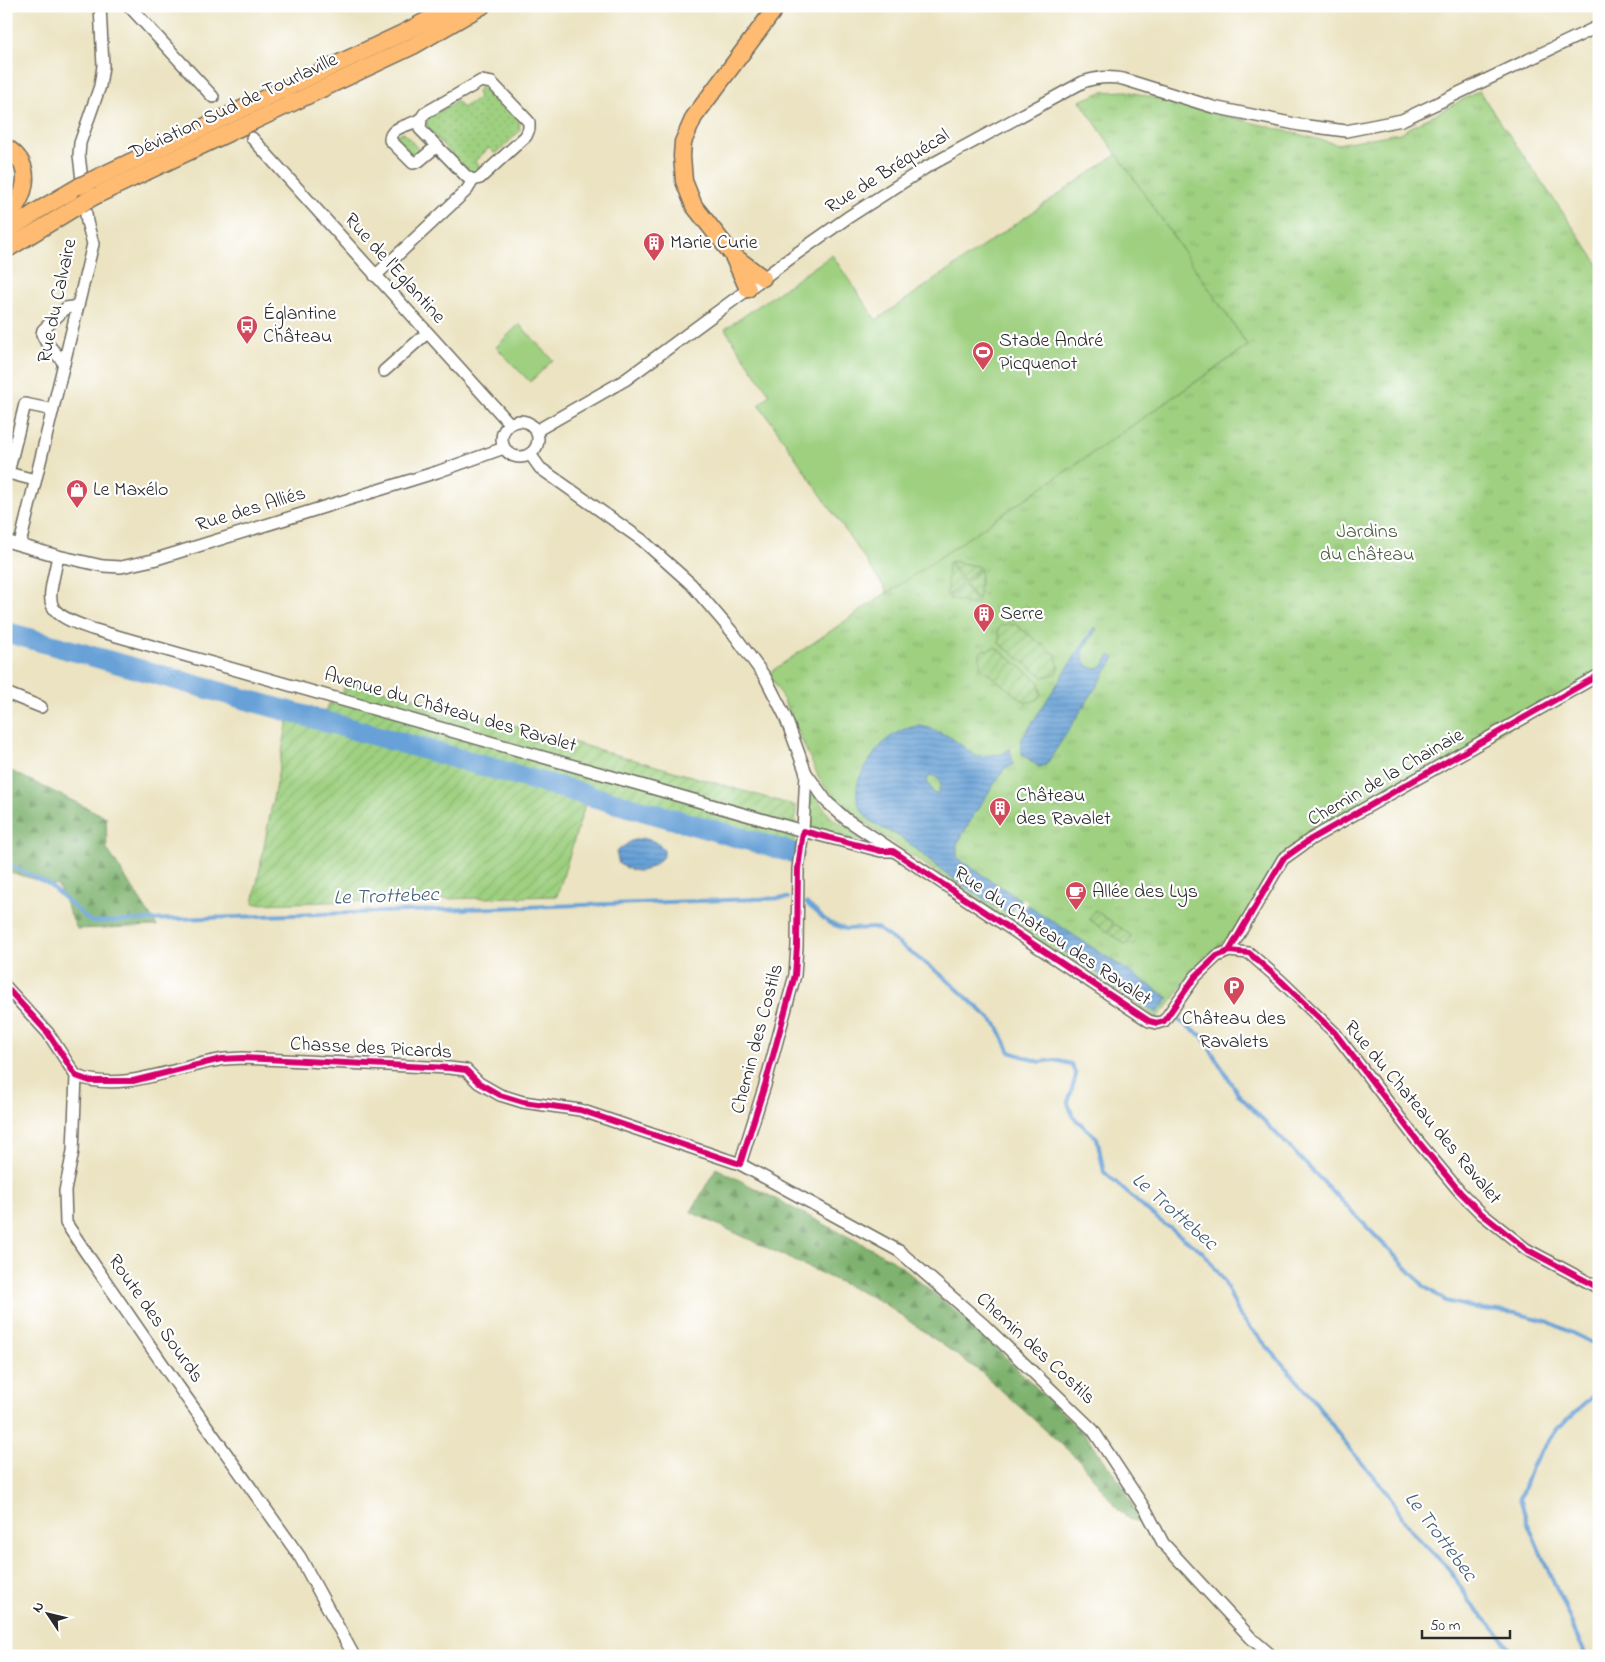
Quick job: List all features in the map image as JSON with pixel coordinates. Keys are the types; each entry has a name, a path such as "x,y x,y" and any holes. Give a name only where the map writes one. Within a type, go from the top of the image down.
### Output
{"highway":[{"name":"Déviation Sud de Tourlaville","path":"6,232 39,210 86,183 407,31 453,6"},
{"name":"Déviation Sud de Tourlaville","path":"6,250 88,200 413,46 482,6"},
{"path":"763,278 732,254 703,218 688,194 682,169 683,142 687,128 694,117 776,6"},
{"path":"6,147 12,151 24,169 26,180 14,210 6,219"},
{"path":"732,254 748,289"}],"street":[{"name":"Rue du Calvaire","path":"20,544 93,244 87,222 79,155 80,143 101,79 103,66 100,6"},
{"path":"129,6 213,97"},
{"name":"Rue de Bréquécal","path":"536,431 625,380 847,218 924,168 1083,82 1096,78 1110,77 1123,79 1206,106 1300,125 1346,132 1402,120 1599,26"},
{"path":"485,81 492,83 528,122 529,129 526,136 480,178 473,180 467,177 420,128 421,119 425,113 478,83 485,81"},
{"path":"421,119 393,131 390,140 412,163 419,162 437,146"},
{"name":"Rue de l'Eglantine","path":"252,138 510,424"},
{"path":"375,276 467,190 473,180"},
{"path":"64,363 46,342 42,334 43,330 63,310 78,306"},
{"path":"384,370 427,333"},
{"path":"35,480 8,473 25,404 53,410"},
{"path":"514,421 529,423 536,431 538,436 536,446 530,454 519,457 504,448 503,432 514,421"},
{"name":"Rue des Alliés","path":"6,540 89,564 121,567 153,560 437,472 504,448"},
{"name":"Rue du Chateau des Ravalet","path":"530,454 540,468 642,540 691,584 727,626 765,677 785,716 806,773 827,802 846,819 1149,1021 1157,1023 1164,1021 1194,977 1217,956 1229,951 1248,954 1281,981 1334,1033 1416,1139 1460,1192 1482,1214 1526,1250 1599,1288"},
{"name":"Avenue du Château des Ravalet","path":"58,556 51,604 54,611 68,621 803,831 882,851 893,851"},
{"name":"Chemin de la Chainaie","path":"1229,951 1283,860 1310,839 1599,675"},
{"path":"6,693 41,707"},
{"name":"Chemin des Costils","path":"806,773 803,831 798,868 795,975 765,1085 740,1164 899,1251 984,1325 1093,1430 1147,1512 1163,1544 1251,1638 1272,1656"},
{"path":"6,987 48,1032 76,1076"},
{"name":"Chasse des Picards","path":"76,1076 90,1081 132,1081 221,1059 242,1058 466,1070 479,1083 500,1095 523,1102 580,1110 740,1164"},
{"name":"Route des Sourds","path":"76,1076 73,1150 65,1191 66,1223 171,1376 300,1557 354,1656"}],"green space":[{"path":"485,87 519,121 520,131 497,153 494,153 489,148 475,161 480,166 480,169 470,174 427,128 427,121 429,117 457,101 462,108 479,98 477,91"},
{"name":"Jardins du château","path":"1127,91 1337,144 1400,133 1479,91 1599,265 1599,675 1283,859 1241,929 1230,933 1228,938 1192,971 1172,1001 1157,1018 1009,922 847,811 821,782 769,673 1248,346 1080,101 1102,92"},
{"path":"403,132 420,151 415,157 412,158 394,136"},
{"name":"Stade André Picquenot","path":"1117,154 1248,346 888,593 759,404 770,395 725,329 832,255 876,320"},
{"path":"519,324 553,360 530,382 496,347"},
{"path":"950,561 977,566 979,567 964,581"},
{"path":"948,562 962,583 947,596"},
{"path":"981,570 978,601 965,583"},
{"path":"963,584 977,603 976,605 949,599"},
{"path":"1015,624 1057,656 1059,667 1055,674 1043,677 999,643 998,630 1001,625"},
{"path":"995,647 1040,682 1041,694 1038,699 1026,703 980,667 982,651"},
{"path":"346,680 439,704 796,806 794,853 587,798 557,896 253,904 289,715 323,720 329,703 340,704"},
{"path":"9,770 106,817 107,849 157,926 77,929 58,886 6,871 6,781"},
{"path":"810,785 830,816 864,835 873,844 809,829"},
{"path":"1095,910 1113,923 1107,932 1089,919"},
{"path":"1115,924 1132,936 1126,945 1109,933"},
{"path":"716,1168 893,1260 970,1323 1087,1437 1123,1486 1143,1526 1120,1512 1080,1461 981,1372 882,1302 691,1212"}],"water":[{"path":"1094,627 1097,629 1083,654 1086,663 1096,669 1102,666 1110,655 1115,658 1046,765 1039,767 1022,754 1021,740"},
{"path":"913,727 929,728 950,737 976,756 1003,754 1010,748 1013,765 1005,768 975,813 957,844 957,858 1169,998 1157,1013 963,885 906,841 868,819 858,802 857,788 861,775 887,740 899,732","holes":["930,775 936,777 941,782 938,794 934,794 927,781"]},
{"path":"643,838 656,842 664,849 664,856 648,869 638,871 619,864 616,852 631,841"}],"pier":[{"path":"1022,898 1028,902 1015,920 1009,916"}],"waterway":[{"path":"6,632 794,853"},
{"name":"Le Trottebec","path":"6,863 47,883 91,922 788,898"},
{"name":"Le Trottebec","path":"806,903 829,923 846,929 877,928 944,977 997,1025 1010,1052 1040,1062 1055,1060 1071,1064 1076,1075 1068,1103 1073,1117 1097,1138 1104,1172 1152,1215 1203,1252 1224,1281 1240,1316 1311,1396 1348,1447 1387,1492 1410,1530 1451,1571 1470,1603 1502,1637 1512,1656"},
{"path":"1174,1017 1202,1036 1238,1094 1425,1287 1446,1301 1475,1308 1515,1313 1547,1321 1599,1346"},
{"path":"1586,1656 1527,1522 1520,1498 1532,1465 1558,1428 1599,1391"}],"cycle path":[{"path":"1229,951 1283,859 1311,839 1599,675"},
{"path":"6,987 48,1033 76,1076 90,1081 133,1081 221,1059 243,1058 466,1070 479,1083 500,1095 523,1102 580,1110 740,1164 765,1085 795,975 798,869 803,831 881,851 893,851 1149,1021 1157,1023 1164,1021 1195,977 1217,956 1229,951 1249,953 1335,1033 1416,1139 1460,1192 1482,1214 1526,1249 1599,1288"}],"place":[{"name":"Marie Curie","path":"654,262"},
{"name":"Églantine Château","path":"247,345"},
{"name":"Stade André Picquenot","path":"983,371"},
{"name":"Le Maxélo","path":"77,509"},
{"name":"Serre","path":"984,633"},
{"name":"Château des Ravalet","path":"1000,827"},
{"name":"Allée des Lys","path":"1076,911"},
{"name":"Château des Ravalets","path":"1234,1006"}]}
